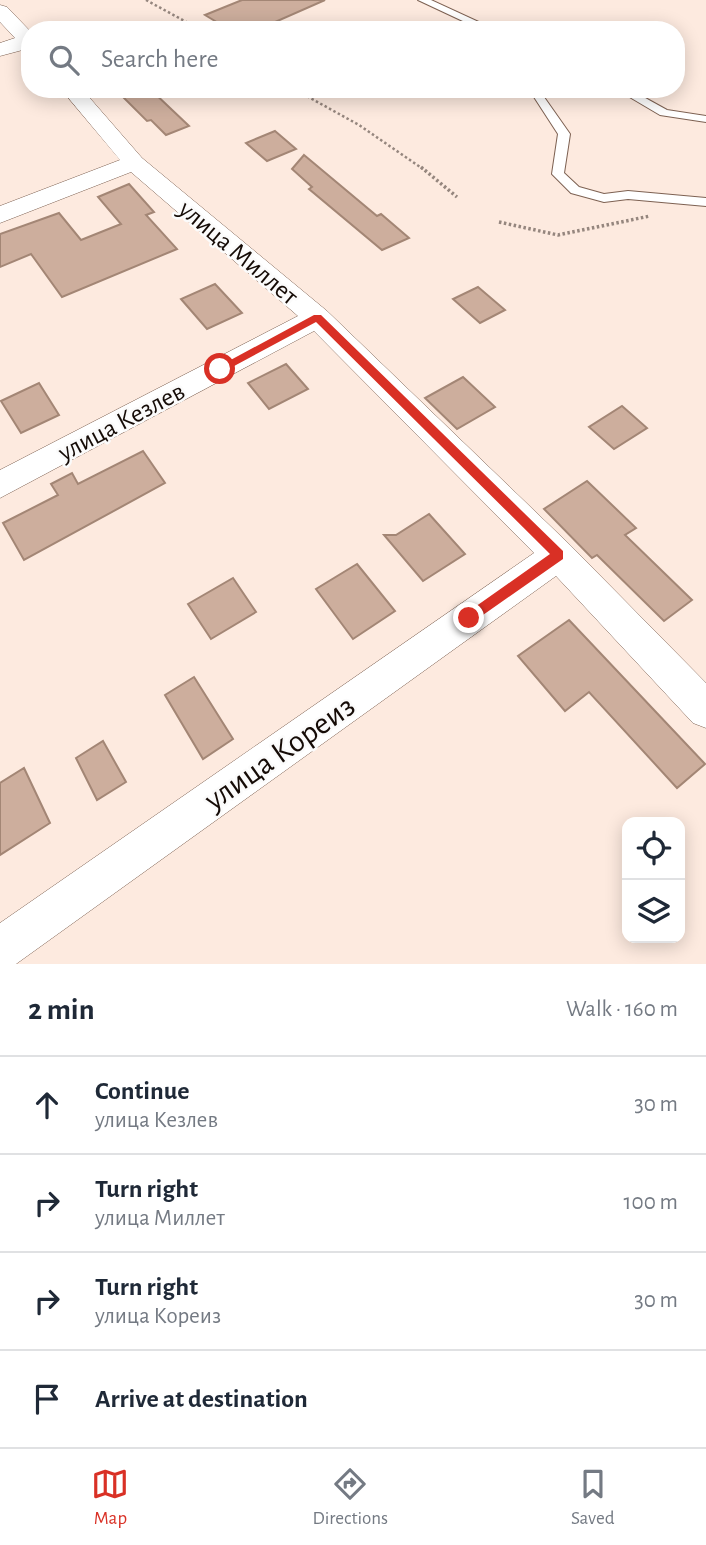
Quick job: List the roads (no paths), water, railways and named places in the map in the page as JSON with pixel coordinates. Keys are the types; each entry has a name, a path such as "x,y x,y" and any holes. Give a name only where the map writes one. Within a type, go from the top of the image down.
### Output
{"street":[{"path":"0,10 21,32"},
{"path":"0,50 21,43"},
{"name":"улица Миллет","path":"79,98 134,163 317,318 558,555 706,710"},
{"path":"0,215 134,163"},
{"name":"улица Кезлев","path":"0,485 317,318"},
{"name":"улица Кореиз","path":"0,949 558,555"}],"lane":[{"path":"423,0 471,21"},
{"path":"540,98 564,134 558,174 575,190 604,198 628,195 706,202"},
{"path":"637,98 664,113 706,119"}]}
